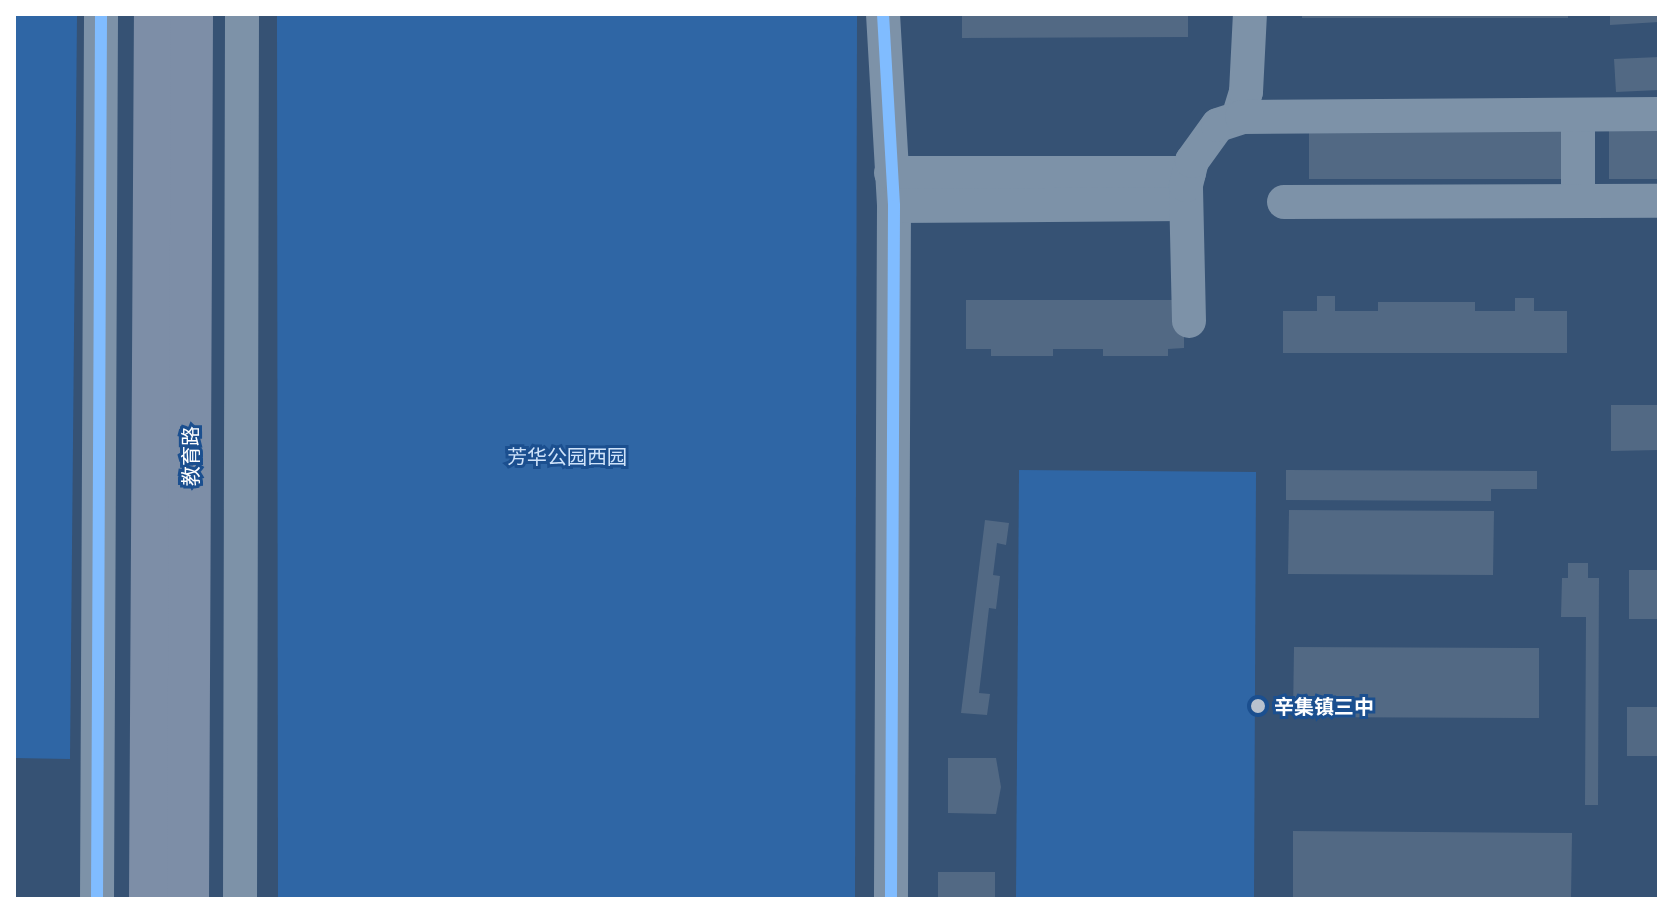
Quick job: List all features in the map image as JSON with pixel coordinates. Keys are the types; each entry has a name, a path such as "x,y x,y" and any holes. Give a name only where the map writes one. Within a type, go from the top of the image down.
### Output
{"main road":[{"name":"教育路","path":"150,899 155,14"},
{"name":"教育路","path":"188,899 192,14"}],"street":[{"path":"97,899 101,14"},
{"path":"240,899 242,14"},
{"path":"883,14 892,189 891,899"},
{"path":"1238,118 1246,92 1250,14"},
{"path":"1189,321 1188,189 1205,139 1218,125 1238,118 1659,114"},
{"path":"1578,115 1578,201"},
{"path":"892,189 1188,189"},
{"path":"1284,202 1659,201"}],"green space":[{"path":"14,14 77,14 70,759 14,758"},
{"name":"芳华公园西园","path":"277,14 857,14 855,899 278,899"},
{"path":"1019,470 1256,472 1254,899 1016,899"}],"building":[{"path":"962,14 1188,14 1188,37 962,38"},
{"path":"1302,14 1568,14 1568,18 1302,18"},
{"path":"1610,14 1659,14 1659,22 1610,25"},
{"path":"1659,57 1659,90 1616,92 1614,59"},
{"path":"1568,126 1568,179 1309,179 1309,127"},
{"path":"1609,126 1659,126 1659,179 1609,179"},
{"path":"1317,296 1335,296 1335,311 1378,311 1378,302 1475,302 1475,311 1515,311 1515,298 1534,298 1534,311 1567,311 1567,353 1283,353 1283,311 1317,311"},
{"path":"966,300 1184,300 1184,348 1168,349 1168,356 1103,356 1103,349 1053,349 1053,356 991,356 991,349 966,349"},
{"path":"1611,405 1659,405 1659,450 1611,451"},
{"path":"1286,470 1537,471 1537,489 1491,489 1491,501 1286,500"},
{"path":"1289,510 1494,511 1493,575 1288,574"},
{"path":"985,520 1009,523 1006,545 997,543 993,575 1000,576 996,609 989,608 979,693 990,694 987,715 961,713"},
{"path":"1568,563 1588,563 1588,578 1599,578 1598,805 1585,805 1586,617 1561,617 1562,578 1568,578"},
{"path":"1629,570 1659,570 1659,619 1629,619"},
{"path":"1294,647 1539,648 1539,718 1293,717"},
{"path":"1627,707 1659,707 1659,756 1627,756"},
{"path":"948,758 996,758 1001,787 996,814 948,813"},
{"path":"1293,831 1572,833 1571,899 1293,899"},
{"path":"938,872 995,872 995,899 938,899"}],"cycle path":[{"path":"97,899 101,14"},
{"path":"883,14 894,206 891,899"}],"place":[{"name":"辛集镇三中","path":"1258,706"}]}
